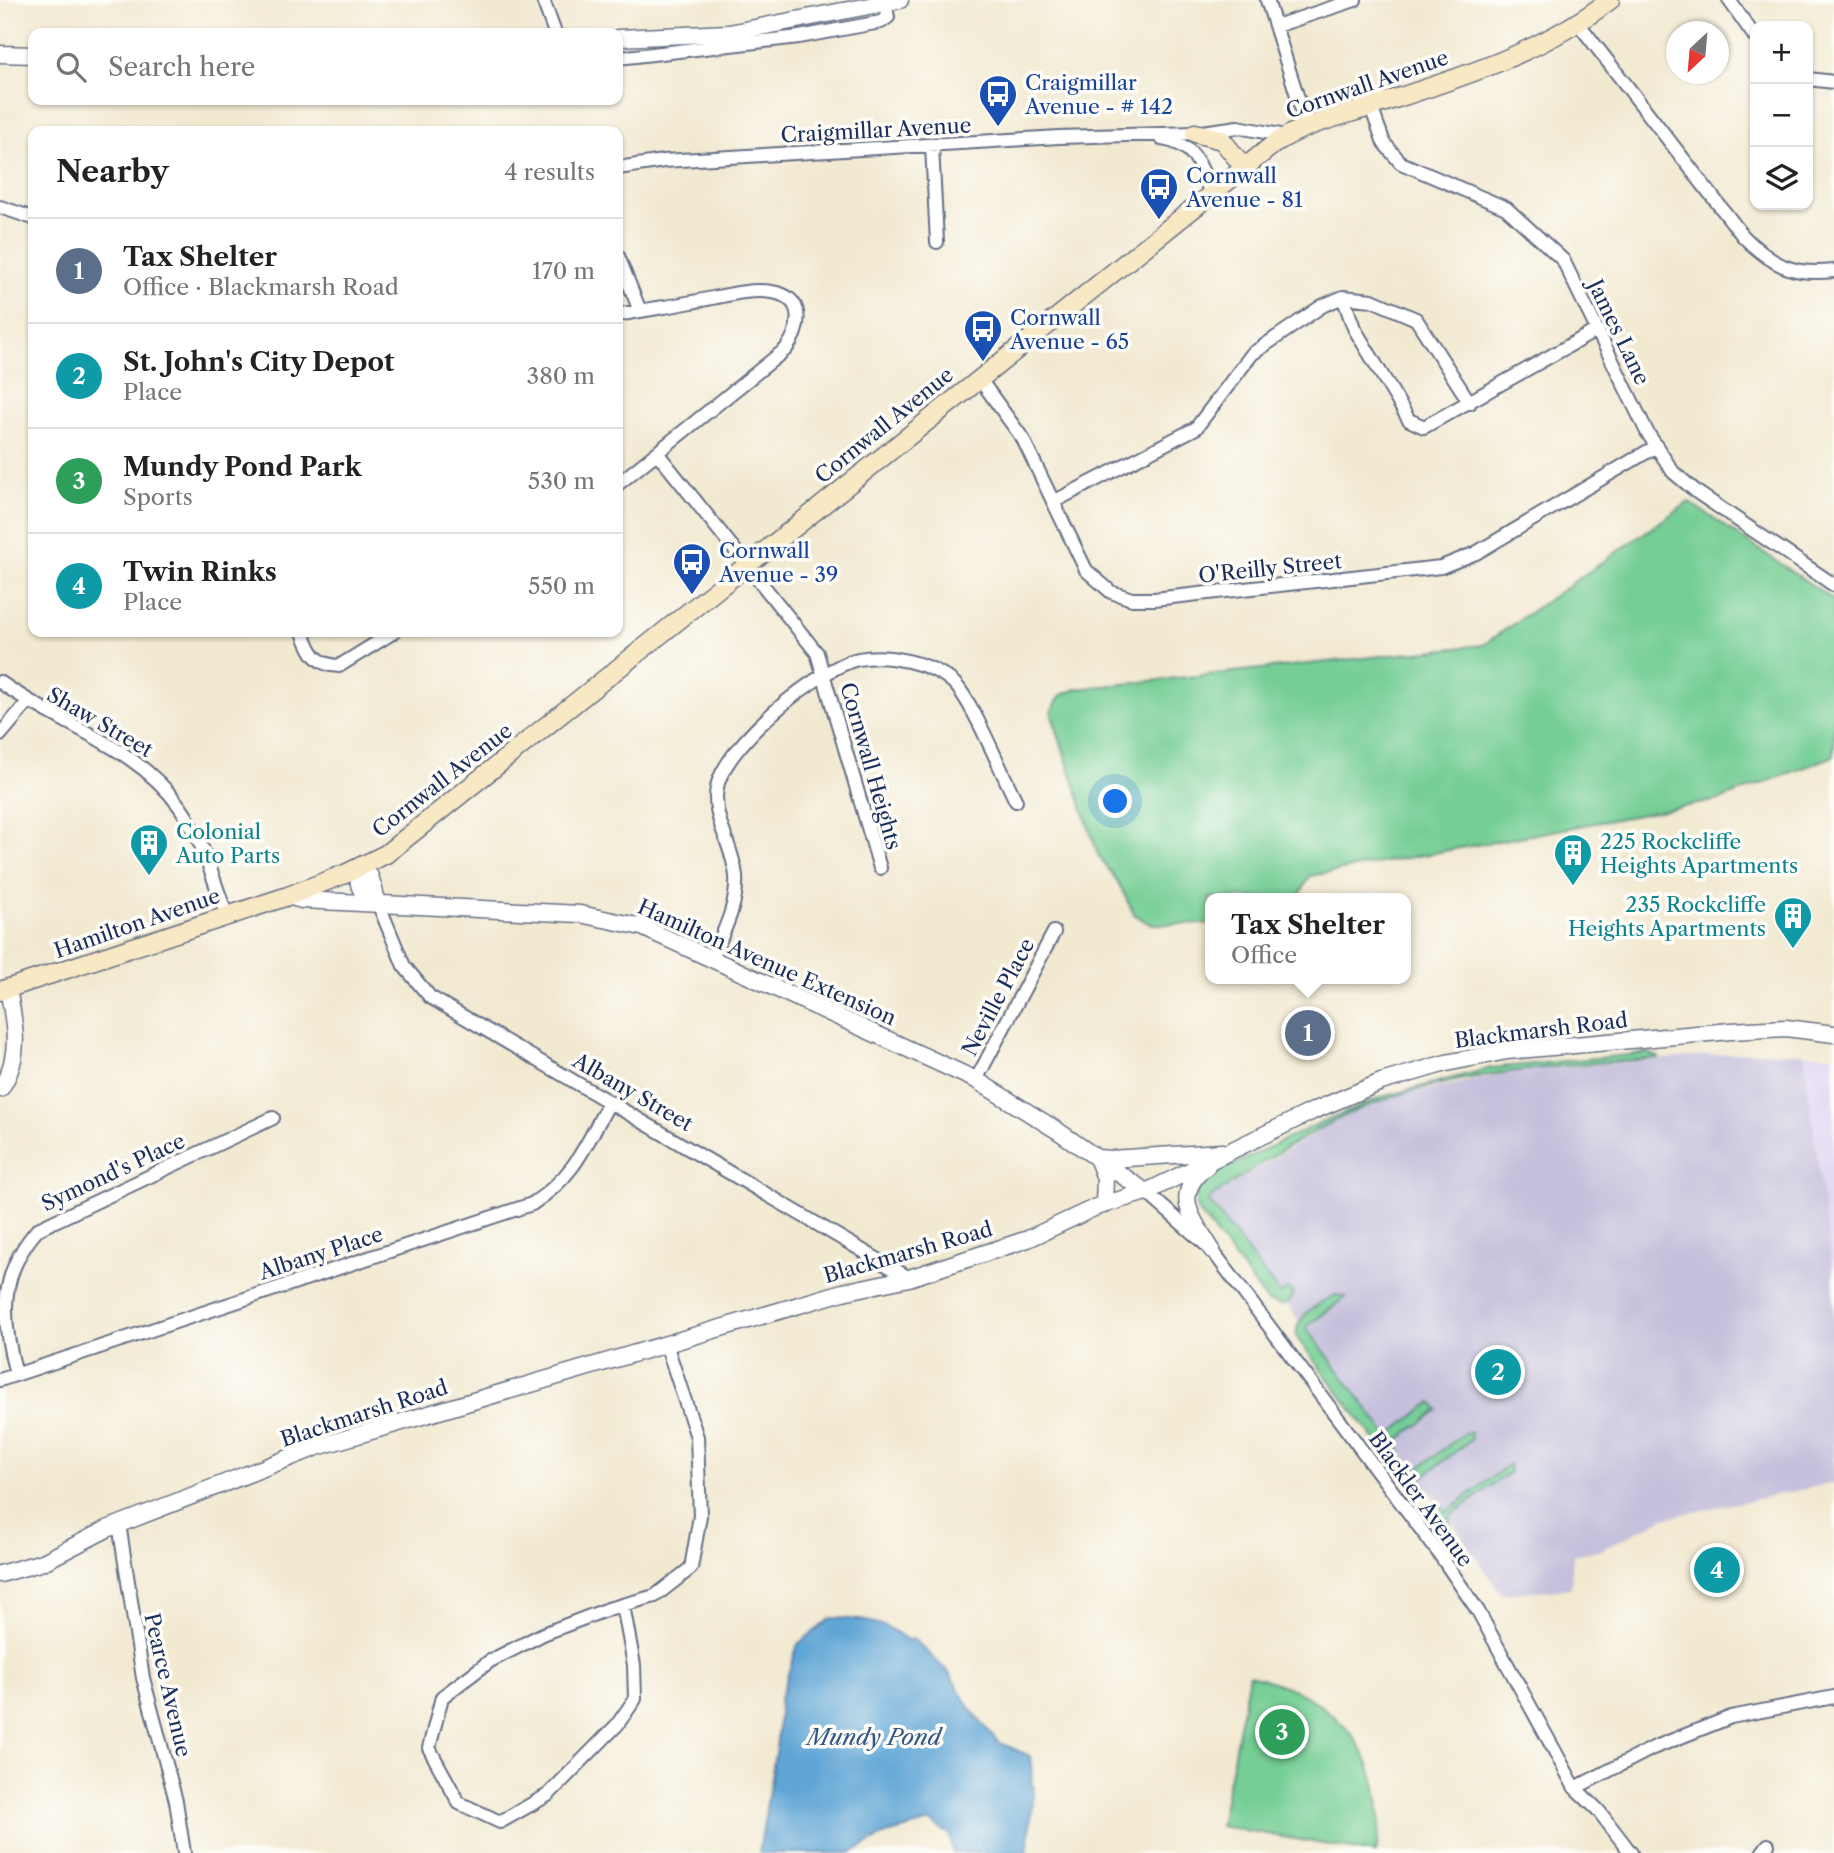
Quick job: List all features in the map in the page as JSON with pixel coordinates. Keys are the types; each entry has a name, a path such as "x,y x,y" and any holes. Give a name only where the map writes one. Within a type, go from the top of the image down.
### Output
{"main road":[{"name":"Cornwall Avenue","path":"288,896 358,869 401,843 746,564 1096,288 1243,166 1286,136 1498,64 1578,23 1610,0"},
{"path":"1195,133 1222,139 1243,166"},
{"name":"Hamilton Avenue","path":"4,990 288,896"}],"street":[{"path":"543,0 553,28"},
{"path":"1267,0 1307,127"},
{"path":"1276,26 1355,0"},
{"path":"1729,0 1750,30"},
{"path":"623,38 729,33 892,2 885,22 799,37 623,57"},
{"path":"1578,23 1743,236 1762,255 1783,267 1810,274 1834,271"},
{"path":"0,54 28,55"},
{"path":"1813,80 1834,82"},
{"name":"James Lane","path":"1371,107 1384,143 1401,163 1506,208 1537,233 1552,253 1563,260 1655,447 1673,472 1690,487 1834,585"},
{"name":"Craigmillar Avenue","path":"623,167 664,161 1195,133 1238,127 1286,136"},
{"name":"Craigmillar Avenue","path":"1137,136 1171,140 1191,149 1203,171 1210,193"},
{"path":"932,146 937,242"},
{"path":"0,207 28,216"},
{"path":"623,268 640,311"},
{"path":"623,315 764,291 786,296 795,306 799,319 797,333 786,349 623,480"},
{"path":"1055,501 1190,433 1208,416 1234,374 1252,354 1322,306 1343,297 1372,300 1416,319 1470,403"},
{"path":"1343,297 1354,328 1411,423 1428,427 1597,330"},
{"name":"O'Reilly Street","path":"979,378 1017,430 1055,501 1080,562 1093,579 1121,596 1154,599 1441,567 1476,553 1655,447"},
{"name":"Cornwall Heights","path":"659,454 806,635 817,653 880,868"},
{"path":"305,637 312,656 329,666 339,666 386,637"},
{"name":"Cornwall Heights","path":"713,956 736,898 736,884 715,803 722,774 746,737 825,675 859,659 876,658 907,662 944,676 962,693 1016,801"},
{"name":"Shaw Street","path":"0,681 28,702 97,738 137,763 163,785 192,826 227,916"},
{"path":"0,735 28,702"},
{"name":"Albany Street","path":"358,869 370,876 377,903 404,966 430,997 909,1278"},
{"name":"Hamilton Avenue Extension","path":"288,896 302,900 611,918 642,927 713,956 976,1080 1146,1192"},
{"name":"Neville Place","path":"976,1080 1054,932"},
{"path":"0,1089 10,1073 15,1049 4,990"},
{"name":"Blackmarsh Road","path":"0,1574 43,1562 119,1524 317,1447 843,1292 909,1278 1028,1239 1104,1205 1146,1192 1225,1152 1381,1082 1485,1054 1731,1031 1786,1028 1834,1034"},
{"name":"Albany Place","path":"0,1380 532,1204 557,1188 575,1164 609,1103"},
{"name":"Symond's Place","path":"16,1374 1,1320 6,1266 18,1245 38,1228 273,1118"},
{"path":"1096,1157 1110,1159 1225,1152"},
{"path":"1212,1250 1188,1211 1186,1195 1197,1174 1225,1152"},
{"path":"1096,1157 1105,1178 1104,1205"},
{"name":"Blackler Avenue","path":"1146,1192 1212,1250 1452,1572 1484,1621 1575,1788 1598,1810 1632,1853"},
{"path":"623,1605 634,1665 635,1699 617,1726 548,1795 500,1822 459,1803 429,1748 442,1697 500,1655 542,1634 623,1605 655,1596 691,1568 700,1516 697,1437 666,1344"},
{"name":"Pearce Avenue","path":"119,1524 143,1678 176,1801 185,1852"},
{"path":"1575,1788 1653,1748 1731,1717 1834,1697"}],"shaded area":[{"path":"1749,1052 1804,1053 1834,1284 1834,1483 1665,1518 1601,1550 1573,1555 1571,1588 1501,1594 1443,1509 1207,1200 1334,1121 1395,1096 1519,1071"},
{"path":"1804,1053 1834,1056 1834,1284"}],"green space":[{"path":"1689,502 1834,600 1834,756 1719,800 1310,876 1301,893 1205,893 1205,924 1150,924 1134,914 1118,882 1098,855 1051,712 1061,695 1077,689 1483,645"},
{"path":"1648,1053 1660,1058 1494,1074 1412,1091 1372,1104 1334,1121 1285,1148 1223,1189 1208,1200 1280,1294 1288,1289 1293,1293 1291,1301 1284,1305 1268,1302 1196,1208 1196,1191 1210,1176 1313,1126 1382,1097 1491,1068"},
{"path":"1336,1295 1346,1297 1306,1327 1388,1436 1432,1402 1438,1410 1394,1443 1401,1452 1397,1456 1386,1454 1297,1338 1299,1323 1303,1317"},
{"path":"1466,1432 1470,1432 1471,1440 1421,1478 1425,1488 1419,1490 1409,1483 1402,1472 1405,1465 1411,1465 1415,1471"},
{"path":"1509,1464 1510,1472 1449,1517 1451,1527 1443,1528 1433,1508 1440,1504 1446,1512"},
{"path":"1249,1675 1281,1685 1309,1698 1353,1736 1367,1760 1376,1788 1379,1819 1376,1853 1220,1826"}],"water":[{"name":"Mundy Pond","path":"831,1618 872,1622 907,1640 914,1639 949,1673 970,1709 998,1742 1030,1756 1034,1792 1027,1853 953,1853 950,1835 930,1822 887,1834 850,1853 759,1853 777,1741 780,1698 798,1644"}],"place":[{"name":"Craigmillar Avenue - # 142","path":"998,128"},
{"name":"Cornwall Avenue - 81","path":"1159,221"},
{"name":"Cornwall Avenue - 65","path":"983,363"},
{"name":"Cornwall Avenue - 39","path":"692,596"},
{"name":"Colonial Auto Parts","path":"149,877"},
{"name":"225 Rockcliffe Heights Apartments","path":"1573,887"},
{"name":"235 Rockcliffe Heights Apartments","path":"1793,950"},
{"name":"Tax Shelter","path":"1308,1033"},
{"name":"St. John's City Depot","path":"1498,1372"},
{"name":"Twin Rinks","path":"1717,1570"},
{"name":"Mundy Pond Park","path":"1282,1732"}]}
